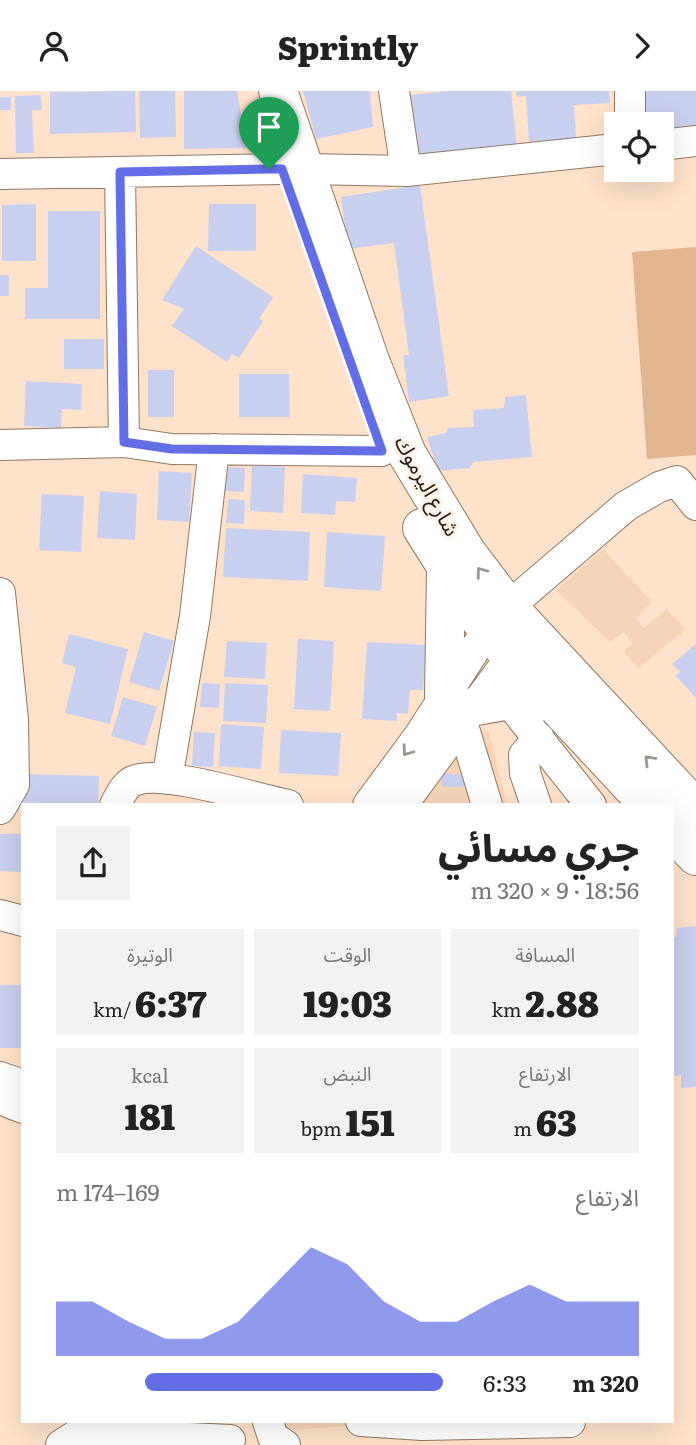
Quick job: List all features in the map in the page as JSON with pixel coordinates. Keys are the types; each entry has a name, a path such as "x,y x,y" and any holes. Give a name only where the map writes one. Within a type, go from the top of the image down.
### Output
{"main road":[{"name":"شارع اليرموك","path":"256,91 294,169 407,454 467,552 509,631 555,703 647,803"},
{"name":"شارع اليرموك","path":"278,91 294,169 382,451 446,569 509,631 663,803"},
{"path":"446,569 473,707 523,698 555,703"},
{"name":"شارع اليرموك","path":"674,815 688,831"}],"street":[{"path":"394,91 406,171"},
{"path":"630,91 630,112"},
{"path":"674,144 696,141"},
{"path":"0,174 294,169 406,171 604,150"},
{"path":"120,172 124,442"},
{"path":"0,445 124,442 172,449 382,451"},
{"path":"167,779 195,616 214,449"},
{"path":"403,803 473,707 509,631 626,506 659,487 677,481 696,505"},
{"path":"0,809 14,785 12,720 1,598"},
{"path":"473,707 539,738 589,803"},
{"path":"370,803 473,707"},
{"path":"473,707 487,803"},
{"path":"535,803 525,773 524,755 539,738"},
{"path":"116,803 124,789 135,780 167,779 279,803"},
{"path":"0,915 21,920"},
{"path":"0,1077 21,1084"},
{"path":"0,1099 21,1107"},
{"path":"61,1445 80,1433 237,1438 256,1423"},
{"path":"268,1423 273,1437 285,1445"},
{"path":"376,1423 457,1434 518,1423"},
{"path":"524,1423 525,1445"},
{"path":"531,1423 570,1429"}],"shaded area":[{"path":"696,247 696,455 647,459 632,252"},
{"path":"603,549 652,602 636,619 644,628 666,609 686,629 638,669 624,651 632,643 624,632 610,642 556,590"},
{"path":"474,727 489,732 507,803 414,803"},
{"path":"259,1423 392,1423 259,1432"}],"building":[{"path":"135,91 136,132 50,134 50,92"},
{"path":"139,91 175,91 176,137 140,138"},
{"path":"184,91 237,91 247,148 184,149"},
{"path":"303,91 370,91 373,127 316,139"},
{"path":"448,91 511,91 517,147 417,158 410,95"},
{"path":"516,91 609,91 610,103 574,105 576,138 529,142 526,96 517,97"},
{"path":"638,91 696,91 696,126 674,129 674,112 640,112"},
{"path":"41,95 42,110 32,110 34,153 16,153 15,96"},
{"path":"0,97 11,97 11,110 0,110"},
{"path":"420,185 449,396 409,402 403,355 409,355 394,243 348,249 341,197"},
{"path":"36,204 36,261 2,261 2,205"},
{"path":"209,204 256,204 256,251 208,251"},
{"path":"48,211 100,211 100,319 25,319 25,288 48,288"},
{"path":"196,246 273,297 259,319 263,321 239,358 232,354 227,362 172,326 184,309 162,300"},
{"path":"0,275 9,275 9,296 0,296"},
{"path":"64,339 104,339 104,369 64,369"},
{"path":"148,370 174,370 174,417 148,417"},
{"path":"239,374 289,374 290,417 239,417"},
{"path":"26,381 82,384 81,410 62,409 61,428 24,426"},
{"path":"526,395 532,457 473,462 470,468 438,471 427,437 446,433 448,428 474,427 473,410 504,408 505,397"},
{"path":"252,465 285,467 283,513 250,511"},
{"path":"226,467 245,468 244,492 225,491"},
{"path":"159,471 192,473 189,522 157,520"},
{"path":"303,474 357,478 355,502 336,501 335,515 301,513"},
{"path":"100,491 137,494 135,540 97,538"},
{"path":"42,494 84,496 81,552 39,550"},
{"path":"228,499 245,500 244,524 226,523"},
{"path":"226,528 310,532 308,581 223,577"},
{"path":"327,532 385,536 381,591 324,587"},
{"path":"144,632 174,641 159,691 129,682"},
{"path":"69,634 128,649 110,724 65,713 76,667 62,663"},
{"path":"298,639 334,641 330,711 294,709"},
{"path":"227,641 267,643 265,679 224,677"},
{"path":"367,642 426,645 423,690 410,690 408,714 397,713 397,721 362,719"},
{"path":"696,644 696,698 675,675 681,672 672,664"},
{"path":"202,683 220,684 219,708 200,707"},
{"path":"225,683 268,685 266,723 223,721"},
{"path":"123,697 157,707 145,746 111,736"},
{"path":"221,724 264,727 261,769 219,766"},
{"path":"281,730 341,733 338,776 279,773"},
{"path":"194,732 215,733 213,767 192,766"},
{"path":"442,773 465,775 464,788 441,786"},
{"path":"25,774 99,776 98,803 24,803"},
{"path":"0,834 21,834 21,872 0,871"},
{"path":"696,926 696,1087 681,1088 681,1075 674,1076 674,937 677,928"},
{"path":"0,985 21,985 21,1048 0,1048"}],"route":[{"path":"269,169 282,169 323,278 382,451 172,449 124,442 120,172 269,169"}]}
